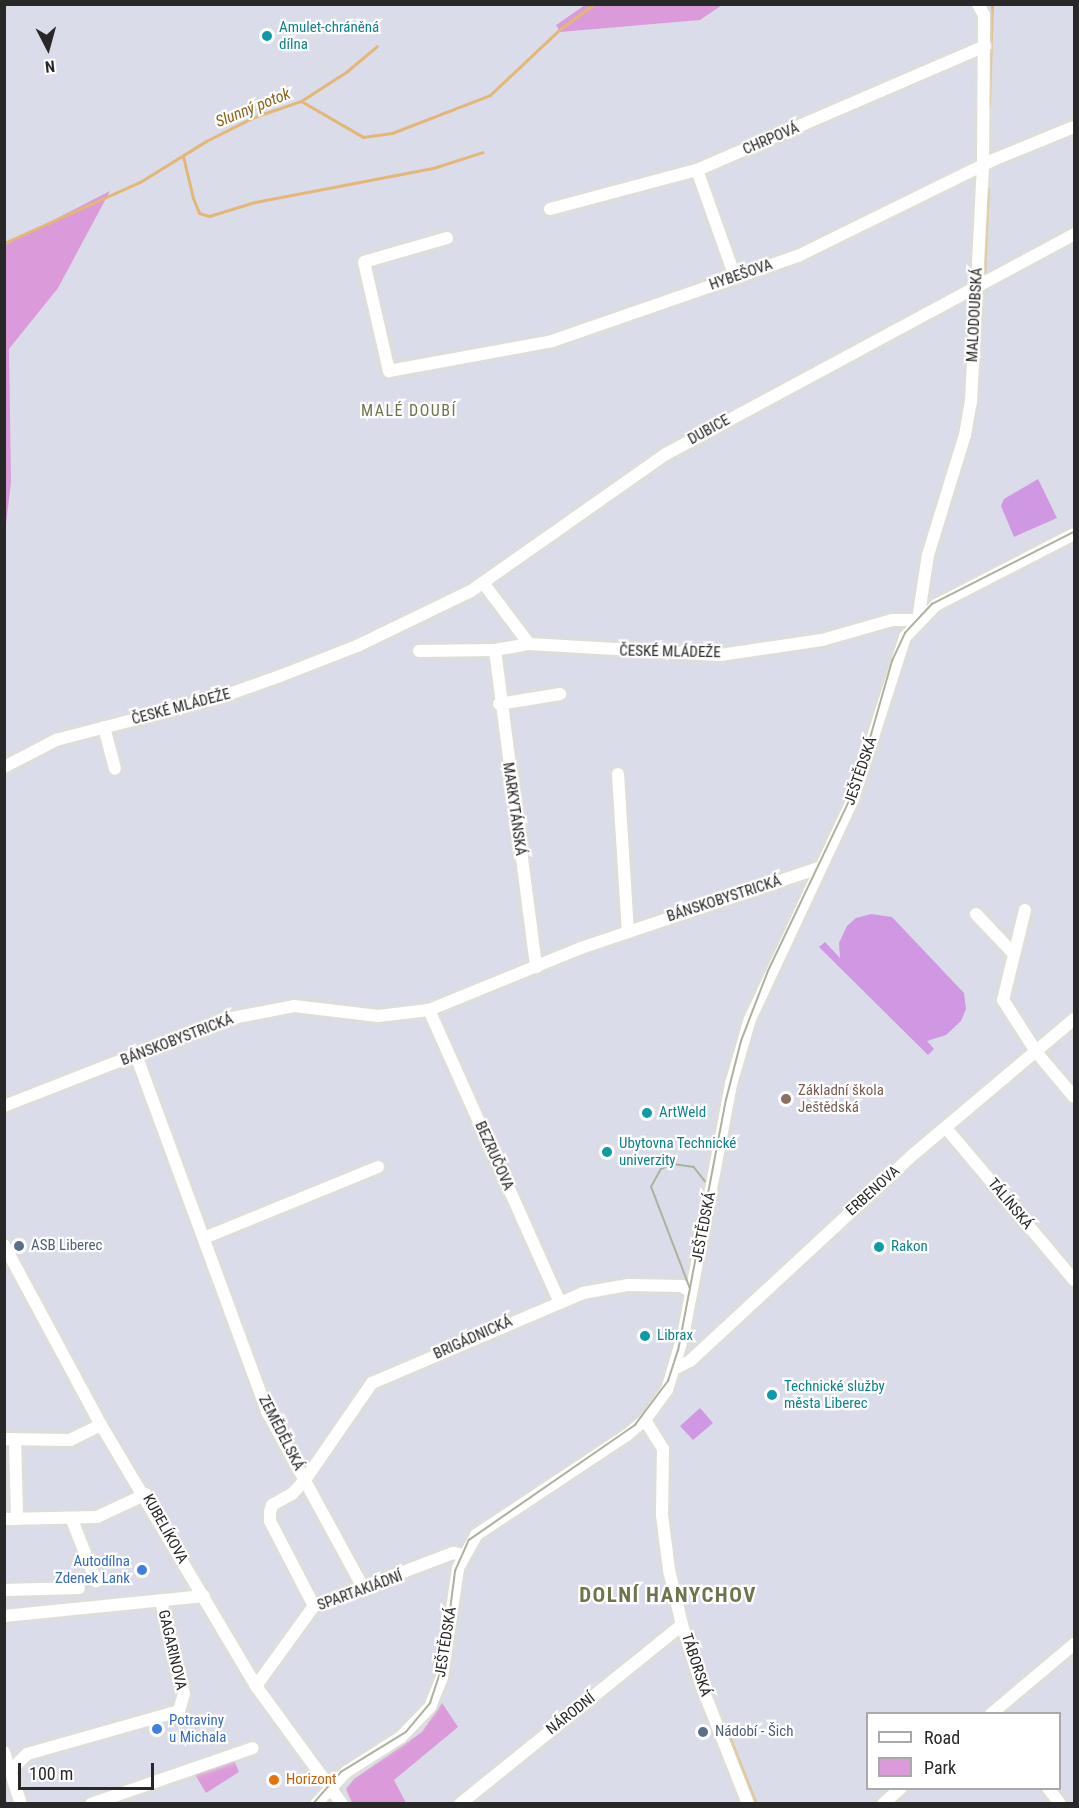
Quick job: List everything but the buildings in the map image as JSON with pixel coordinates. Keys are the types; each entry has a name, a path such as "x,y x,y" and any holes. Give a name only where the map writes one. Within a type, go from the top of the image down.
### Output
{"street":[{"name":"MALODOUBSKÁ","path":"918,620 928,555 967,424 983,166 985,46 984,15 978,4"},
{"name":"CHRPOVÁ","path":"550,209 697,170 985,46"},
{"name":"HYBEŠOVA","path":"447,238 364,262 389,371 552,341 798,256 983,166 1074,128"},
{"path":"697,170 735,277"},
{"name":"DUBICE","path":"357,646 484,584 666,454 977,284 1074,234"},
{"name":"JEŠTĚDSKÁ","path":"316,1803 346,1772 401,1737 430,1707 442,1677 455,1582 463,1555 476,1536 645,1420 667,1390 676,1368 731,1084 750,1019 867,763 898,651 918,620 936,604 1074,534"},
{"path":"484,584 530,644"},
{"name":"ČESKÉ MLÁDEŽE","path":"419,651 495,650 530,644 720,655 822,640 892,620 918,620"},
{"name":"ČESKÉ MLÁDEŽE","path":"4,767 56,741 221,697 357,646"},
{"name":"MARKYTÁNSKÁ","path":"495,650 499,704 536,968"},
{"path":"499,704 560,694"},
{"path":"104,727 115,769"},
{"path":"618,774 628,932"},
{"name":"BÁNSKOBYSTRICKÁ","path":"4,1106 227,1019 294,1006 378,1016 429,1010 628,932 819,868"},
{"path":"1024,910 1004,1000 1037,1053 1074,1097"},
{"path":"976,914 1014,954"},
{"name":"BEZRUČOVA","path":"429,1010 559,1300"},
{"name":"ERBENOVA","path":"676,1368 690,1361 834,1225 1074,1019"},
{"name":"ZEMĚDĚLSKÁ","path":"136,1055 268,1413 363,1587"},
{"name":"TÁLÍNSKÁ","path":"946,1128 1074,1280"},
{"path":"204,1238 378,1167"},
{"name":"KUBELÍKOVA","path":"4,1245 102,1425 146,1494 256,1686 342,1803"},
{"name":"BRIGÁDNICKÁ","path":"314,1606 270,1521 272,1505 292,1494 305,1480 372,1383 559,1300 628,1285 682,1286 691,1292"},
{"name":"TÁBORSKÁ","path":"645,1420 663,1449 662,1515 669,1570 682,1625 702,1687 748,1803"},
{"path":"102,1425 70,1440 10,1439 11,1519 72,1520 97,1517 146,1494"},
{"path":"72,1520 96,1581"},
{"name":"SPARTAKIÁDNÍ","path":"256,1686 314,1606 453,1553 463,1555"},
{"path":"4,1590 79,1588"},
{"name":"GAGARINOVA","path":"4,1616 204,1596"},
{"name":"GAGARINOVA","path":"9,1776 27,1754 179,1711 184,1694 161,1602"},
{"name":"NÁRODNÍ","path":"460,1803 682,1625"},
{"path":"992,1712 1074,1644"},
{"path":"91,1803 253,1748"},
{"path":"4,1752 9,1776 21,1803"},
{"name":"JEŠTĚDSKÁ","path":"323,1803 330,1788"},
{"path":"883,1803 899,1790"},
{"path":"1050,1790 1060,1803"}],"green space":[{"path":"585,5 722,5 700,20 560,32 556,25"},
{"path":"110,191 58,288 9,349 11,482 5,533 5,245"},
{"path":"442,1703 458,1727 394,1780 406,1803 352,1803 346,1789 354,1779 422,1732"},
{"path":"234,1760 239,1772 206,1793 194,1773"}],"shaded area":[{"path":"1038,479 1057,518 1014,537 1001,506 1004,499"},
{"path":"871,914 892,917 964,993 966,1009 961,1021 946,1035 927,1041 934,1049 928,1055 819,947 825,942 840,958 839,943 847,926 856,918"},
{"path":"700,1408 713,1423 693,1440 680,1426"}],"waterway":[{"name":"Slunný potok","path":"4,243 140,182 206,141 254,117 301,101 363,137 392,133 490,95 559,30 594,4"},
{"path":"989,105 992,4"},
{"path":"301,101 346,72 377,46"},
{"path":"183,156 199,213 209,216 255,202 433,168 483,152"},
{"path":"984,274 988,189"},
{"path":"727,1731 756,1804"}],"tram line":[{"path":"313,1804 341,1772 406,1732 430,1703 443,1664 455,1571 469,1540 635,1425 668,1381 678,1351 726,1100 741,1041 768,971 857,784 892,661 905,633 932,604 1074,532"},
{"path":"690,1289 651,1187 661,1169 673,1164 694,1167 705,1181"}],"place":[{"name":"Amulet-chráněná dílna","path":"267,36"},
{"name":"Základní škola Ještědská","path":"786,1099"},
{"name":"ArtWeld","path":"647,1113"},
{"name":"Ubytovna Technické univerzity","path":"607,1152"},
{"name":"ASB Liberec","path":"19,1246"},
{"name":"Rakon","path":"879,1247"},
{"name":"Librax","path":"645,1336"},
{"name":"Technické služby města Liberec","path":"772,1395"},
{"name":"Autodílna Zdenek Lank","path":"142,1570"},
{"name":"Potraviny u Michala","path":"157,1729"},
{"name":"Nádobí - Šich","path":"703,1732"},
{"name":"Horizont","path":"274,1780"}],"district":[{"name":"MALÉ DOUBÍ","path":"409,411"},
{"name":"DOLNÍ HANYCHOV","path":"668,1595"}]}
